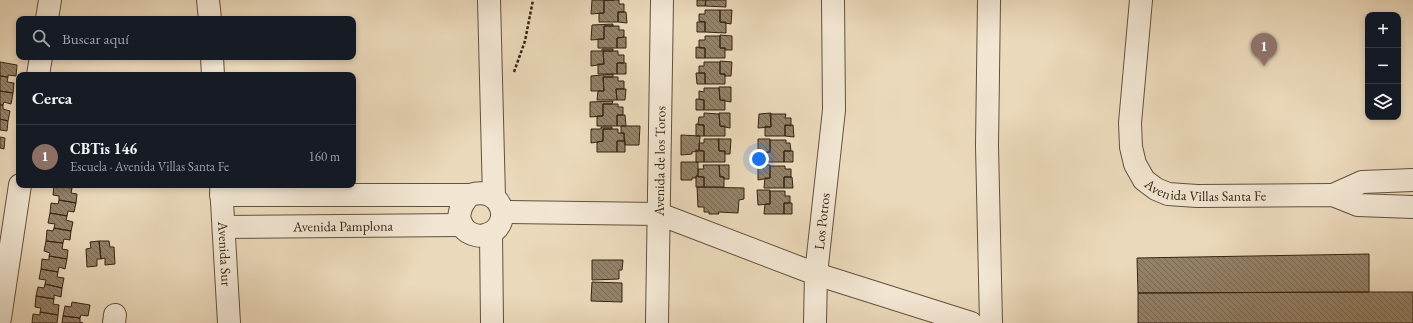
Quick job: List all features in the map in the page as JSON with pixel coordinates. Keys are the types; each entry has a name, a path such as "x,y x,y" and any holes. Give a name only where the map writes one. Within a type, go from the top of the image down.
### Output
{"street":[{"path":"47,16 50,0"},
{"path":"208,0 210,16"},
{"path":"489,0 498,204 501,220 498,228 484,236 467,232 459,217 460,209 464,201 470,196 478,193 486,193 498,204 659,214 816,274 971,323"},
{"name":"Avenida de los Toros","path":"656,323 662,0"},
{"name":"Los Potros","path":"815,323 816,274 834,110 833,0"},
{"path":"989,0 987,146 991,323"},
{"name":"Avenida Villas Santa Fe","path":"1141,0 1130,123 1131,147 1135,164 1144,180 1156,189 1168,194 1197,196 1333,195 1358,205 1413,207"},
{"path":"38,72 40,60"},
{"path":"212,60 214,72"},
{"name":"Avenida Villas Santa Fe","path":"1333,195 1362,182 1413,180"},
{"path":"0,318 20,188"},
{"path":"221,190 470,196"},
{"name":"Avenida Sur","path":"221,190 230,323"},
{"name":"Avenida Pamplona","path":"224,227 462,225"},
{"path":"491,233 492,323"}],"building":[{"path":"592,0 604,0 604,13 591,14"},
{"path":"604,0 619,0 619,4 624,4 624,12 618,12 618,22 599,22 599,13 604,13"},
{"path":"697,0 706,0 705,6 697,6"},
{"path":"706,0 726,0 726,7 705,6"},
{"path":"705,10 720,10 720,22 726,22 726,33 705,32 705,22 699,21 699,14 705,14"},
{"path":"720,10 732,10 731,24 720,22"},
{"path":"618,12 626,12 627,23 618,22"},
{"path":"697,22 705,22 705,32 697,32"},
{"path":"613,24 613,26 604,26 604,39 591,40 592,25"},
{"path":"604,26 619,26 619,30 624,30 624,37 617,38 617,48 598,48 598,39 604,39"},
{"path":"720,35 732,36 732,50 720,48"},
{"path":"705,36 720,36 720,48 725,48 725,58 705,58 705,48 699,48 699,40 705,40"},
{"path":"626,37 626,48 617,48 617,38"},
{"path":"696,47 705,48 705,58 696,58"},
{"path":"602,49 613,49 613,51 603,51 604,64 591,66 591,51 602,51"},
{"path":"603,51 618,51 618,55 624,55 624,63 617,63 617,74 598,74 598,64 604,64"},
{"path":"720,61 732,62 731,76 720,74"},
{"path":"0,62 17,65 16,76 0,76"},
{"path":"704,62 720,62 720,74 725,74 725,84 705,84 705,73 699,73 699,66 704,66"},
{"path":"617,63 626,63 626,74 617,74"},
{"path":"696,73 705,73 705,84 697,84"},
{"path":"613,74 613,77 603,77 604,91 591,91 591,76"},
{"path":"0,76 8,77 7,82 14,83 13,93 0,91"},
{"path":"603,77 618,77 618,81 624,81 624,89 616,89 617,100 597,100 598,91 604,91"},
{"path":"719,87 731,87 731,102 720,100"},
{"path":"704,88 719,88 720,100 725,100 725,110 704,110 704,100 699,99 699,91 704,92"},
{"path":"616,89 626,89 625,100 617,100"},
{"path":"0,91 13,93 11,104 4,102 3,105 0,105"},
{"path":"696,99 704,100 704,110 696,110"},
{"path":"613,101 612,104 603,104 603,116 590,117 590,102"},
{"path":"603,104 618,104 618,107 623,107 623,115 617,115 617,126 597,126 597,116 603,116"},
{"path":"0,105 3,105 3,109 10,111 8,121 0,119"},
{"path":"704,113 719,114 720,126 725,126 725,136 704,136 704,125 698,124 699,117 704,117"},
{"path":"719,113 730,113 730,128 720,126"},
{"path":"771,113 771,127 758,128 759,114"},
{"path":"770,114 786,114 785,118 791,118 791,126 785,125 785,136 765,136 765,126 771,127"},
{"path":"617,115 625,115 626,126 617,126"},
{"path":"0,119 8,121 7,131 0,130"},
{"path":"696,124 704,125 704,136 696,136"},
{"path":"785,125 793,125 794,137 785,136"},
{"path":"621,126 640,126 639,145 625,145 624,133 621,133"},
{"path":"601,127 612,127 612,129 603,129 603,141 591,143 591,129 601,129"},
{"path":"603,129 618,129 618,133 624,133 624,141 617,141 617,152 597,152 597,142 603,141"},
{"path":"681,135 700,136 699,151 692,152 692,154 681,155"},
{"path":"0,137 5,138 4,149 0,148"},
{"path":"704,139 719,139 719,151 725,151 725,162 704,162 704,151 699,151 699,143 704,143"},
{"path":"718,139 731,139 730,154 725,154 725,151 719,151"},
{"path":"758,139 770,139 770,152 758,154"},
{"path":"770,140 786,140 786,143 790,143 791,151 784,151 784,162 765,162 765,152 770,152"},
{"path":"617,141 625,141 625,152 617,152"},
{"path":"696,150 704,151 704,162 696,162"},
{"path":"784,151 793,151 793,162 784,162"},
{"path":"681,162 698,162 698,176 696,176 696,178 692,178 692,180 681,180"},
{"path":"703,165 719,165 720,177 724,177 724,187 704,187 704,177 698,177 698,169 704,169"},
{"path":"719,165 729,165 729,179 720,177"},
{"path":"758,165 770,165 770,178 758,180"},
{"path":"770,166 785,166 785,169 791,169 791,177 784,177 784,188 764,188 765,178 770,178"},
{"path":"696,176 704,177 704,187 696,187"},
{"path":"784,177 792,177 793,188 784,188"},
{"path":"697,187 744,188 744,199 739,200 738,213 718,212 719,214 709,214 709,212 704,212 704,207 698,207"},
{"path":"54,188 72,188 71,193 77,194 76,203 59,200 59,196 53,195"},
{"path":"757,190 770,190 770,204 758,205"},
{"path":"770,191 785,191 785,196 790,196 790,203 784,203 784,214 764,214 765,204 770,204"},
{"path":"59,200 76,203 74,212 68,211 67,216 50,213 51,203 58,204"},
{"path":"784,203 792,203 792,214 784,214"},
{"path":"50,213 67,216 66,220 73,222 71,231 54,228 55,224 48,223"},
{"path":"54,228 71,231 70,240 64,239 63,243 46,241 47,230 53,231"},
{"path":"46,241 63,243 62,249 68,250 67,259 49,256 50,253 44,251"},
{"path":"99,241 101,259 97,259 97,266 87,267 86,249 91,248 90,242"},
{"path":"99,241 109,241 110,247 114,247 115,264 105,265 105,258 101,259"},
{"path":"1369,254 1369,292 1138,293 1137,258"},
{"path":"49,256 67,259 65,269 59,267 58,272 41,269 42,259 49,260"},
{"path":"592,260 623,260 622,270 619,270 619,279 592,280"},
{"path":"41,269 58,272 57,277 64,278 62,288 45,284 46,280 39,279"},
{"path":"592,282 622,283 622,302 591,301"},
{"path":"45,284 62,288 61,297 54,295 54,299 36,296 38,287 44,288"},
{"path":"1413,292 1413,323 1138,323 1138,293"},
{"path":"36,296 54,299 53,304 59,305 58,315 40,312 41,308 35,307"},
{"path":"72,302 90,305 88,316 81,315 80,318 63,316 65,306 71,307"},
{"path":"40,312 58,315 57,323 32,323 33,314 40,315"},
{"path":"63,316 80,318 80,322 83,323 62,323"}],"place":[{"name":"CBTis 146","path":"1264,66"}]}
